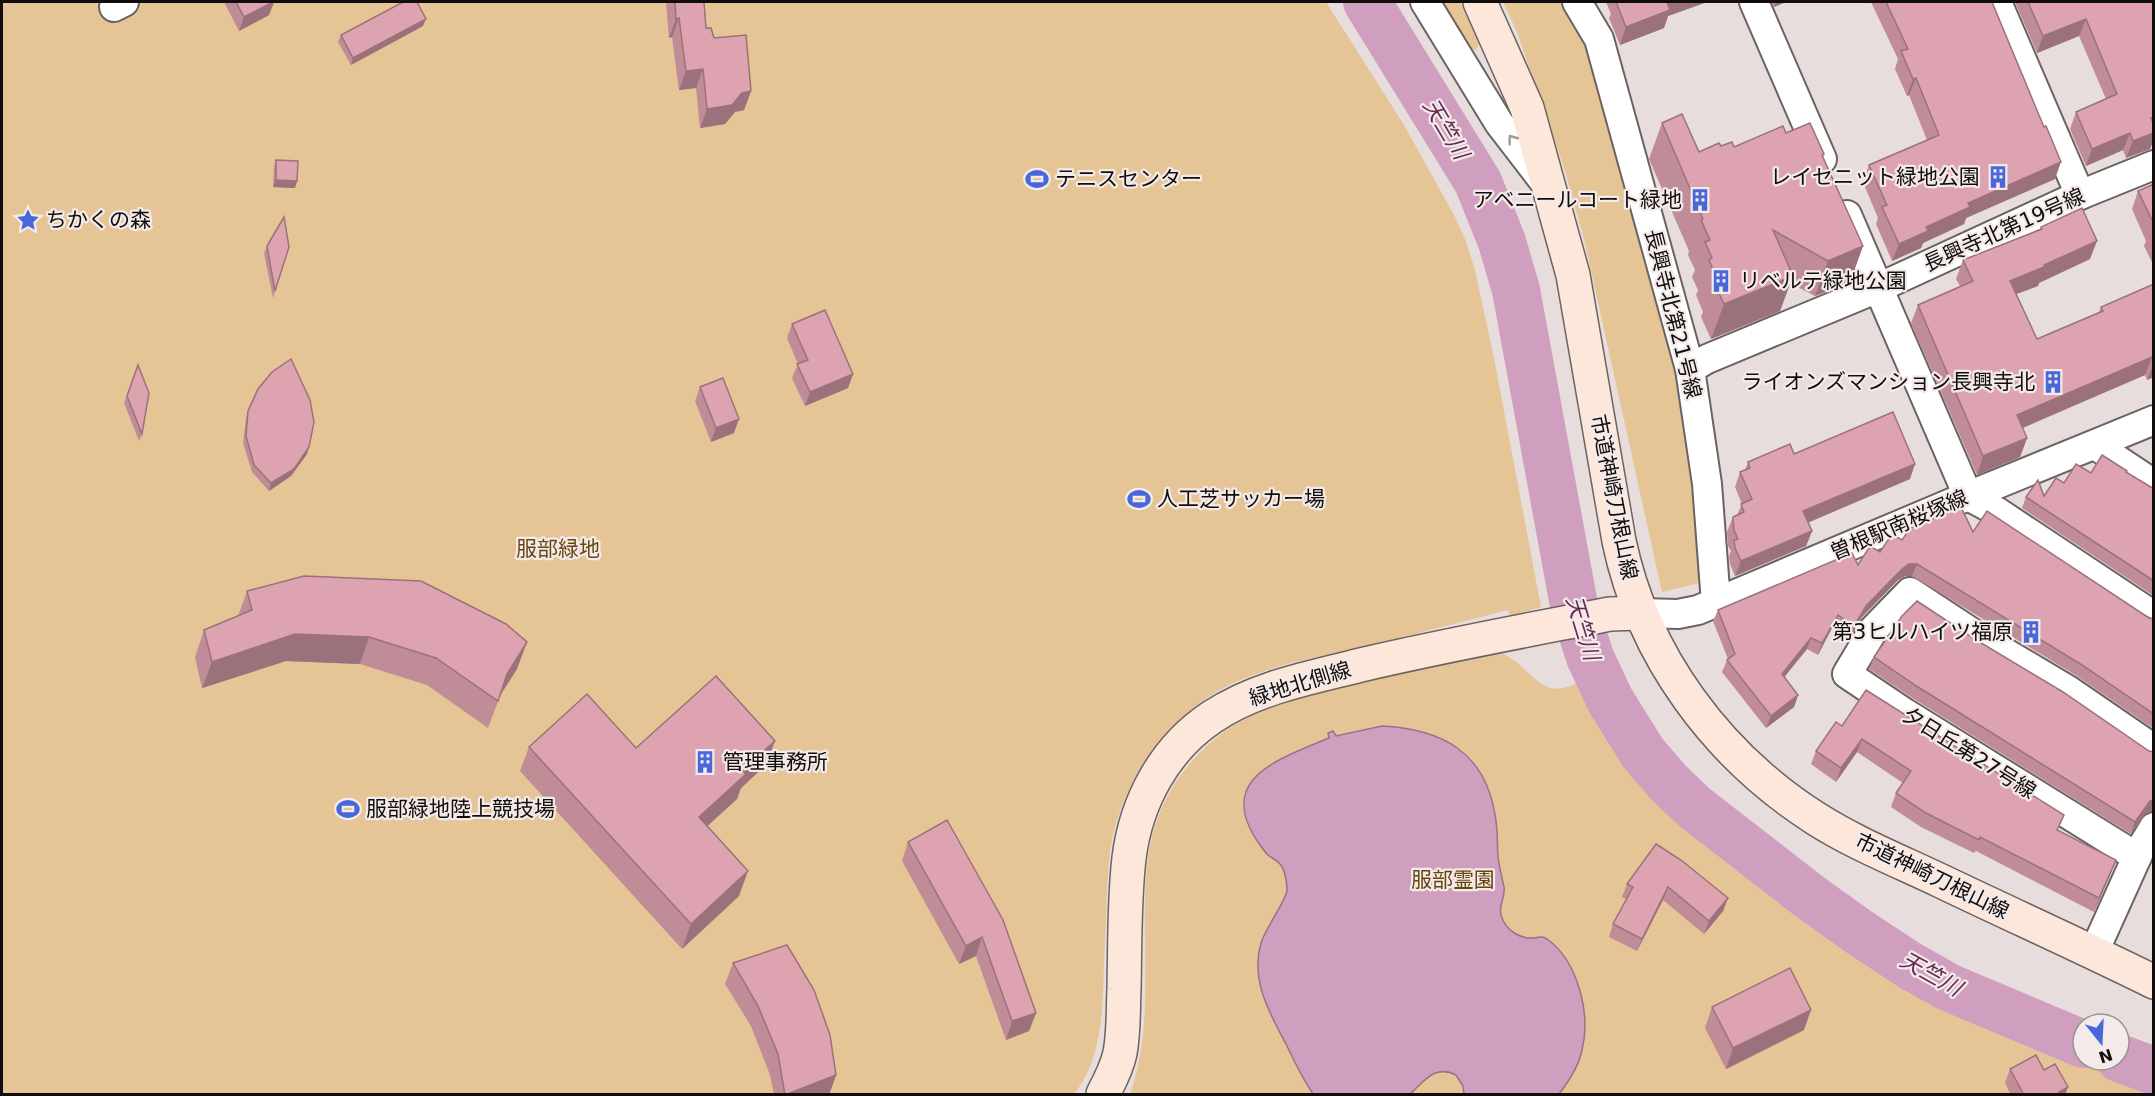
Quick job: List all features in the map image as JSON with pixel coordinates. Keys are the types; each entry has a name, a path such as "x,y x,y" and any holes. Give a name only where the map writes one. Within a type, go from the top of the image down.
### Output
{"street":[{"path":"1425,2 1499,123 1547,186"},
{"name":"市道神崎刀根山線","path":"1480,2 1527,108 1573,275 1619,541 1627,574 1625,614 1665,662 1708,724 1756,773 1816,818 2154,982"},
{"name":"長興寺北第21号線","path":"1577,2 1599,39 1690,369 1707,484 1716,603"},
{"path":"1754,2 1968,496 1995,511 2154,616"},
{"path":"1997,2 2080,195"},
{"name":"長興寺北第19号線","path":"1690,369 1707,359 1878,288 2080,195 2154,165"},
{"name":"曽根駅南桜塚線","path":"1625,614 1687,614 2154,420"},
{"path":"2095,445 2154,484"},
{"name":"夕日丘第27号線","path":"2141,867 1847,674 1874,629 1910,592 1977,636 2068,690 2154,748"},
{"name":"緑地北側線","path":"1103,1095 1117,1064 1123,1028 1127,885 1135,824 1158,772 1179,747 1210,718 1228,707 1271,688 1409,654 1625,614"},
{"path":"2094,952 2141,867 2154,827"}],"green space":[{"name":"服部緑地","path":"2,2 1326,2 1404,125 1465,239 1475,270 1494,358 1541,607 1510,616 1508,610 1261,672 1224,688 1203,701 1165,735 1149,755 1124,800 1112,838 1108,867 1101,1022 1092,1060 1085,1078 1074,1094 2,1094"},
{"path":"1439,2 1460,2 1480,43 1476,50 1467,48"},
{"path":"1503,2 1562,2 1588,43 1679,373 1703,582 1662,592 1584,239 1565,171 1517,32"},
{"name":"服部霊園","path":"1493,651 1504,654 1537,681 1553,689 1566,687 1585,679 1607,724 1626,754 1670,805 1696,829 1849,943 1950,1007 2071,1057 2071,1072 2108,1072 2154,1091 2153,1094 1130,1094 1143,1036 1145,886 1148,856 1152,835 1160,814 1174,785 1185,770 1218,736 1260,712 1322,692 1452,658"}],"shaded area":[{"path":"1382,726 1424,732 1441,739 1457,748 1471,760 1482,775 1490,793 1496,820 1498,860 1504,891 1500,909 1502,918 1507,927 1515,933 1529,938 1544,937 1558,949 1567,961 1580,989 1585,1021 1582,1050 1579,1062 1559,1094 1464,1094 1463,1086 1456,1075 1442,1072 1430,1076 1410,1094 1313,1094 1274,1022 1260,983 1258,957 1263,937 1286,894 1287,883 1282,867 1266,853 1250,829 1244,809 1246,792 1254,778 1268,766 1329,738 1328,733 1333,731 1336,736"}],"building":[{"path":"236,2 273,2 244,17"},
{"path":"403,2 417,2 426,19 353,58 341,35"},
{"path":"675,2 704,2 706,28 711,28 714,38 746,35 751,91 742,93 732,105 707,109 703,69 686,71"},
{"path":"1616,2 1667,2 1670,10 1626,27"},
{"path":"1886,2 1992,2 2061,162 1968,203 1970,207 1926,227 1928,231 1899,244 1882,207 1887,205 1869,165 1939,135 1916,78 1913,79 1901,51 1908,49"},
{"path":"2028,2 2154,2 2154,117 2151,118 2154,133 2133,141 2130,133 2092,149 2076,112 2117,94 2086,19 2043,36"},
{"path":"1682,114 1699,152 1719,143 1721,146 1732,142 1734,147 1783,126 1786,133 1810,123 1863,246 1828,261 1773,230 1793,276 1724,304 1714,282 1718,281 1709,260 1712,258 1705,242 1710,240 1701,220 1703,219 1662,123"},
{"path":"276,160 298,161 297,181 276,180"},
{"path":"2154,184 2154,224 2138,191"},
{"path":"2082,208 2097,241 2010,281 2037,339 2103,311 2101,307 2154,284 2154,361 2152,357 2017,415 2027,438 1983,456 1918,305 1973,281 1963,260 2042,229 2041,227"},
{"path":"284,217 289,247 275,291 267,246"},
{"path":"825,310 853,374 810,392 797,364 808,360 792,324"},
{"path":"291,359 310,400 314,422 309,447 294,469 271,483 254,465 246,436 248,411 258,389 272,372"},
{"path":"138,365 149,393 142,434 127,396"},
{"path":"723,378 739,419 716,428 700,387"},
{"path":"1893,412 1915,464 1803,511 1812,531 1741,561 1735,548 1734,540 1738,539 1734,530 1733,517 1744,512 1741,504 1752,499 1740,472 1750,468 1748,462 1790,444 1794,454"},
{"path":"2102,455 2154,489 2154,581 2026,497 2038,480 2044,496 2056,478 2064,483 2076,464 2091,473"},
{"path":"1961,507 1973,532 1987,511 2149,618 2154,619 2154,714 2082,665 1917,564 1909,564 1866,606 1854,626 1838,615 1822,643 1811,638 1782,674 1798,695 1771,716 1727,660 1735,654 1718,610 1852,553 1858,565 1870,546 1880,552 1890,537 1894,535 1902,540 1910,528"},
{"path":"304,576 421,581 506,624 527,642 507,674 498,701 436,658 369,637 295,634 212,662 204,630 252,610 247,591"},
{"path":"1917,601 2063,692 2149,751 2154,752 2154,800 2150,801 2135,822 1918,687 1874,657 1902,616"},
{"path":"716,676 775,741 742,770 746,774 699,817 748,871 691,924 529,747 587,694 636,748"},
{"path":"1866,690 2064,815 2057,830 2116,860 2099,898 1980,837 1979,840 1926,813 1896,793 1911,771 1862,739 1841,768 1816,751 1836,722 1842,726"},
{"path":"947,820 1003,920 1036,1013 1012,1021 982,937 966,946 908,842"},
{"path":"1656,844 1681,860 1728,898 1709,921 1668,887 1642,939 1613,924 1633,887 1627,884"},
{"path":"787,945 814,990 830,1035 836,1075 785,1095 778,1054 758,1006 733,963"},
{"path":"1790,968 1811,1010 1733,1048 1712,1007"},
{"path":"2036,1055 2044,1070 2055,1064 2068,1087 2059,1092 2061,1095 2024,1095 2010,1069"}],"waterway":[{"name":"天竺川","path":"1367,2 1478,182 1502,242 1516,290 1575,611 1590,657 1610,700 1643,753 1694,807 1859,932 1948,987 2071,1039"},
{"name":"天竺川","path":"2131,1062 2154,1071"}],"place":[{"name":"レイセニット緑地公園","path":"1998,177"},
{"name":"テニスセンター","path":"1037,179"},
{"name":"アベニールコート緑地","path":"1700,200"},
{"name":"ちかくの森","path":"28,220"},
{"name":"リベルテ緑地公園","path":"1721,281"},
{"name":"ライオンズマンション長興寺北","path":"2053,382"},
{"name":"人工芝サッカー場","path":"1139,499"},
{"name":"第3ヒルハイツ福原","path":"2031,632"},
{"name":"管理事務所","path":"705,762"},
{"name":"服部緑地陸上競技場","path":"348,809"}]}
